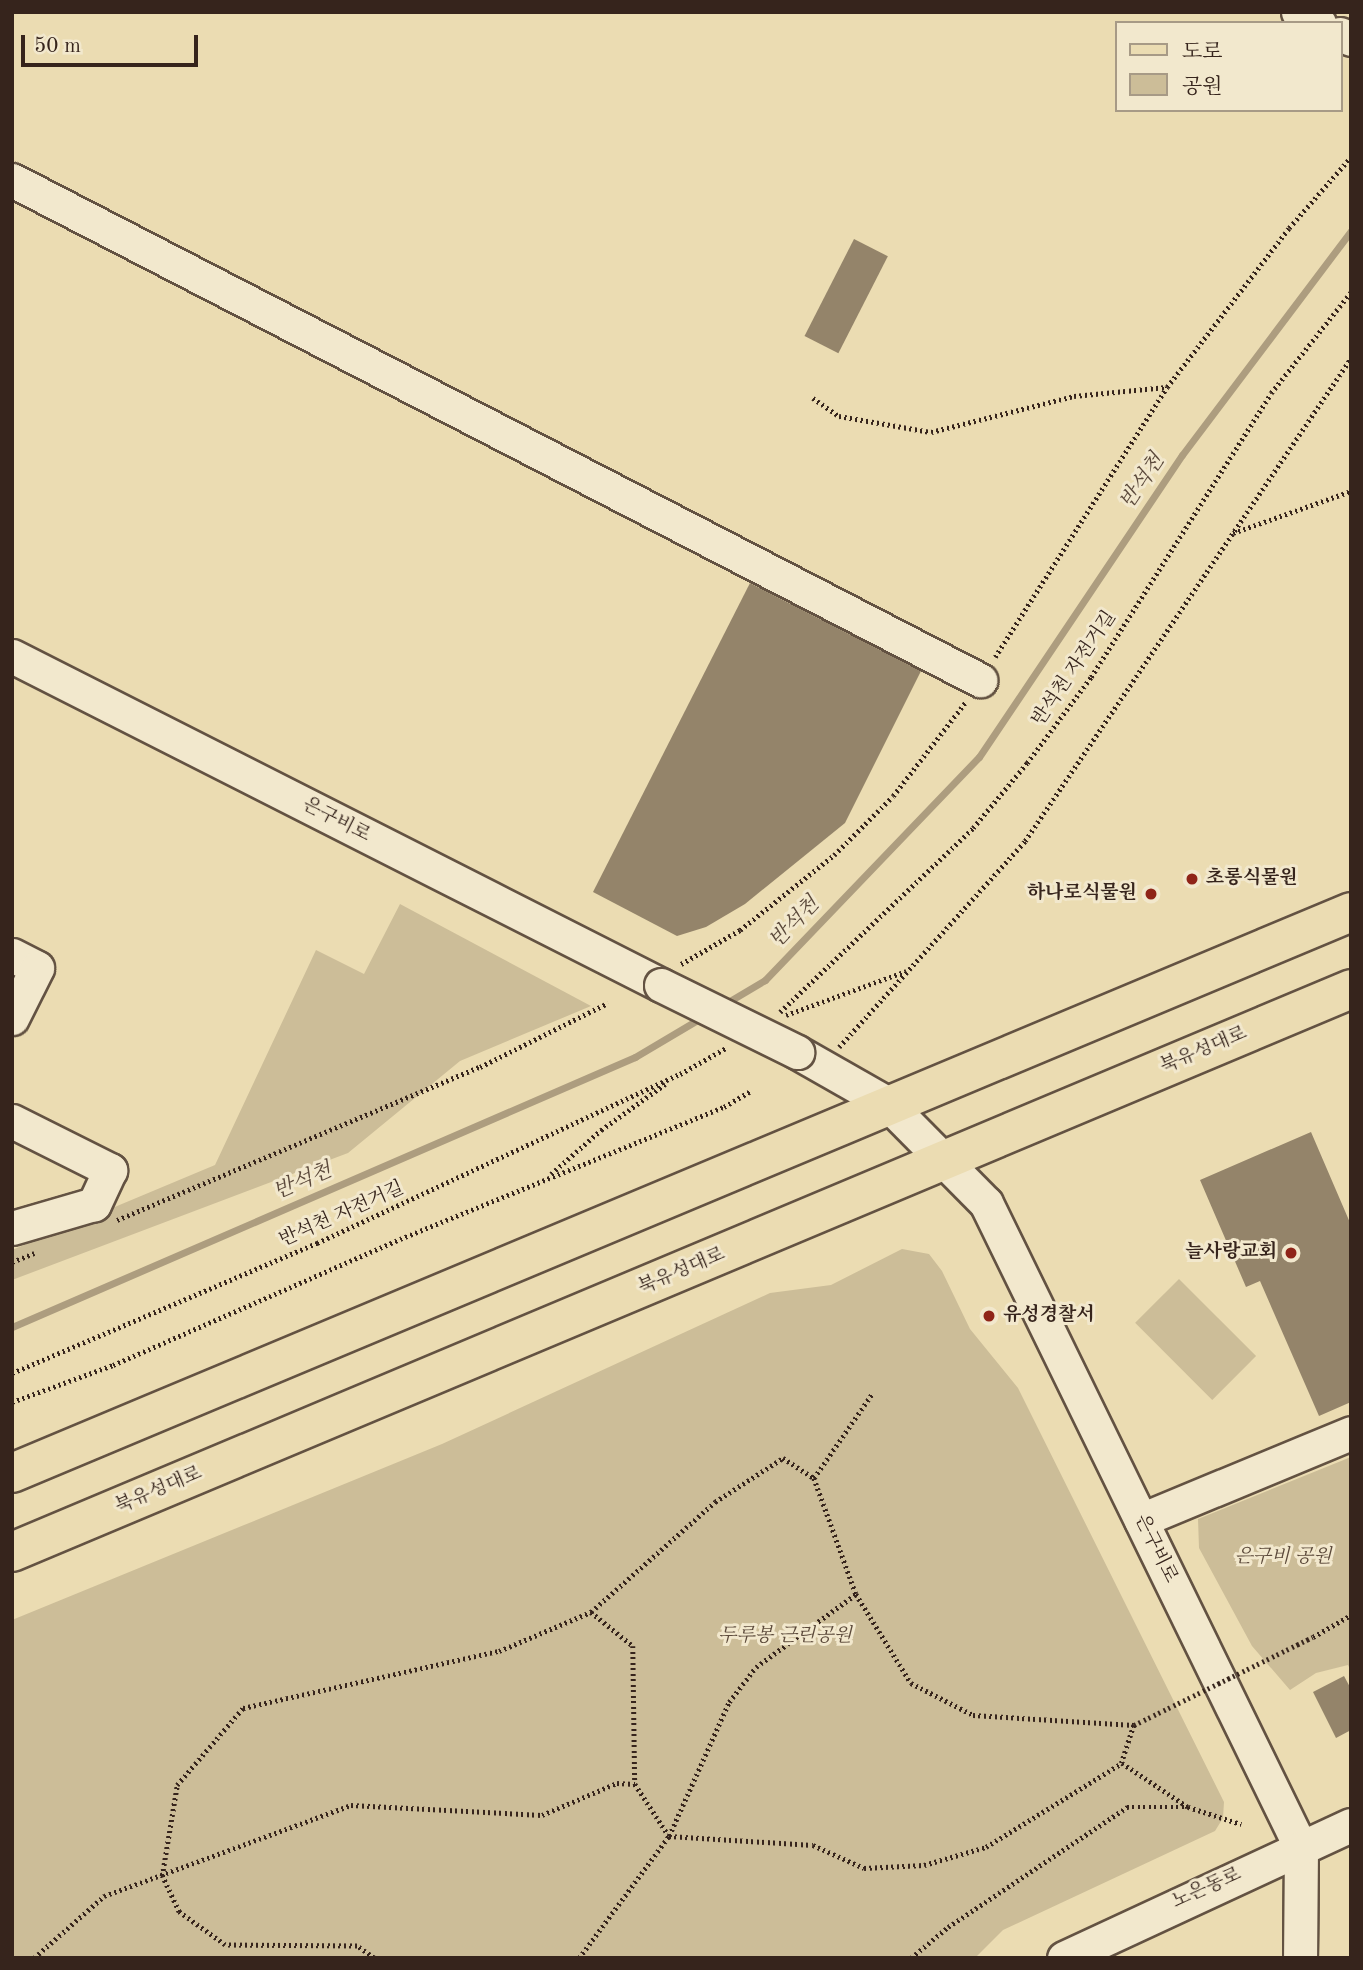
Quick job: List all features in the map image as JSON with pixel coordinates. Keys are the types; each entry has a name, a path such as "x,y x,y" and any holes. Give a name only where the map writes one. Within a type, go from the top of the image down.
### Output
{"main road":[{"path":"12,1473 1351,912"},
{"name":"북유성대로","path":"12,1552 946,1162 1351,989"}],"street":[{"path":"1298,12 1314,21"},
{"path":"12,180 980,680"},
{"name":"은구비로","path":"12,656 655,983 808,1057 888,1104 946,1162 986,1203 1301,1848 1300,1958"},
{"path":"12,955 37,968 12,1018"},
{"path":"12,1121 110,1170 94,1204 12,1228"},
{"path":"1140,1520 1351,1433"},
{"name":"노은동로","path":"1064,1958 1351,1825"}],"path":[{"path":"655,983 740,930 834,855 942,737 1167,387 1289,228 1351,157"},
{"name":"반석천 자전거길","path":"907,970 772,1020 973,828 1027,763 1091,677 1270,393 1351,292"},
{"path":"808,1057 845,1042 1025,841 1233,533 1317,402 1351,358"},
{"path":"813,398 839,416 931,432 1074,396 1167,387"},
{"path":"1233,533 1351,491"},
{"path":"113,1221 456,1077 608,1003"},
{"name":"반석천 자전거길","path":"12,1373 317,1243 680,1074 601,1129 546,1178"},
{"path":"12,1402 113,1365 546,1178 724,1107 751,1091"},
{"path":"12,1262 38,1252"},
{"path":"814,1478 872,1394"},
{"path":"373,1958 357,1946 225,1945 179,1912 162,1876 177,1785 243,1708 499,1651 591,1612 715,1502 783,1458 814,1478 856,1594 911,1683 973,1715 1134,1725 1313,1637 1351,1615"},
{"path":"579,1958 669,1836 729,1702 755,1667 856,1594"},
{"path":"591,1612 633,1646 635,1784 669,1836"},
{"path":"669,1836 813,1845 864,1868 924,1866 985,1847 1122,1762 1134,1725"},
{"path":"1122,1762 1188,1807 1241,1824"},
{"path":"34,1958 104,1896 351,1805 542,1815 617,1783 635,1784"},
{"path":"911,1958 948,1927 1127,1807 1188,1807"}],"green space":[{"path":"400,904 591,1006 460,1061 348,1153 12,1280 12,1250 215,1165 316,950 364,974"},
{"name":"두루봉 근린공원","path":"902,1249 929,1254 942,1271 970,1329 1018,1388 1224,1802 1223,1818 1215,1831 1003,1930 975,1958 12,1958 12,1620 442,1444 770,1293 831,1285"},
{"path":"1179,1279 1256,1356 1212,1400 1135,1323"},
{"name":"은구비 공원","path":"1351,1457 1351,1671 1348,1665 1316,1673 1290,1690 1252,1646 1199,1548 1198,1519"}],"building":[{"path":"854,239 888,256 838,353 805,336"},
{"path":"750,583 921,671 845,823 745,904 706,927 677,936 593,892"},
{"name":"늘사랑교회","path":"1311,1132 1351,1225 1351,1402 1319,1416 1260,1281 1246,1287 1200,1180"},
{"path":"1344,1676 1351,1689 1351,1730 1336,1738 1313,1692"}],"waterway":[{"name":"반석천","path":"723,1005 765,980 979,757 1182,455 1351,231"},
{"name":"반석천","path":"12,1327 635,1057 704,1016"}],"place":[{"name":"초롱식물원","path":"1192,879"},
{"name":"하나로식물원","path":"1151,894"},
{"name":"늘사랑교회","path":"1291,1253"},
{"name":"유성경찰서","path":"989,1316"}]}
